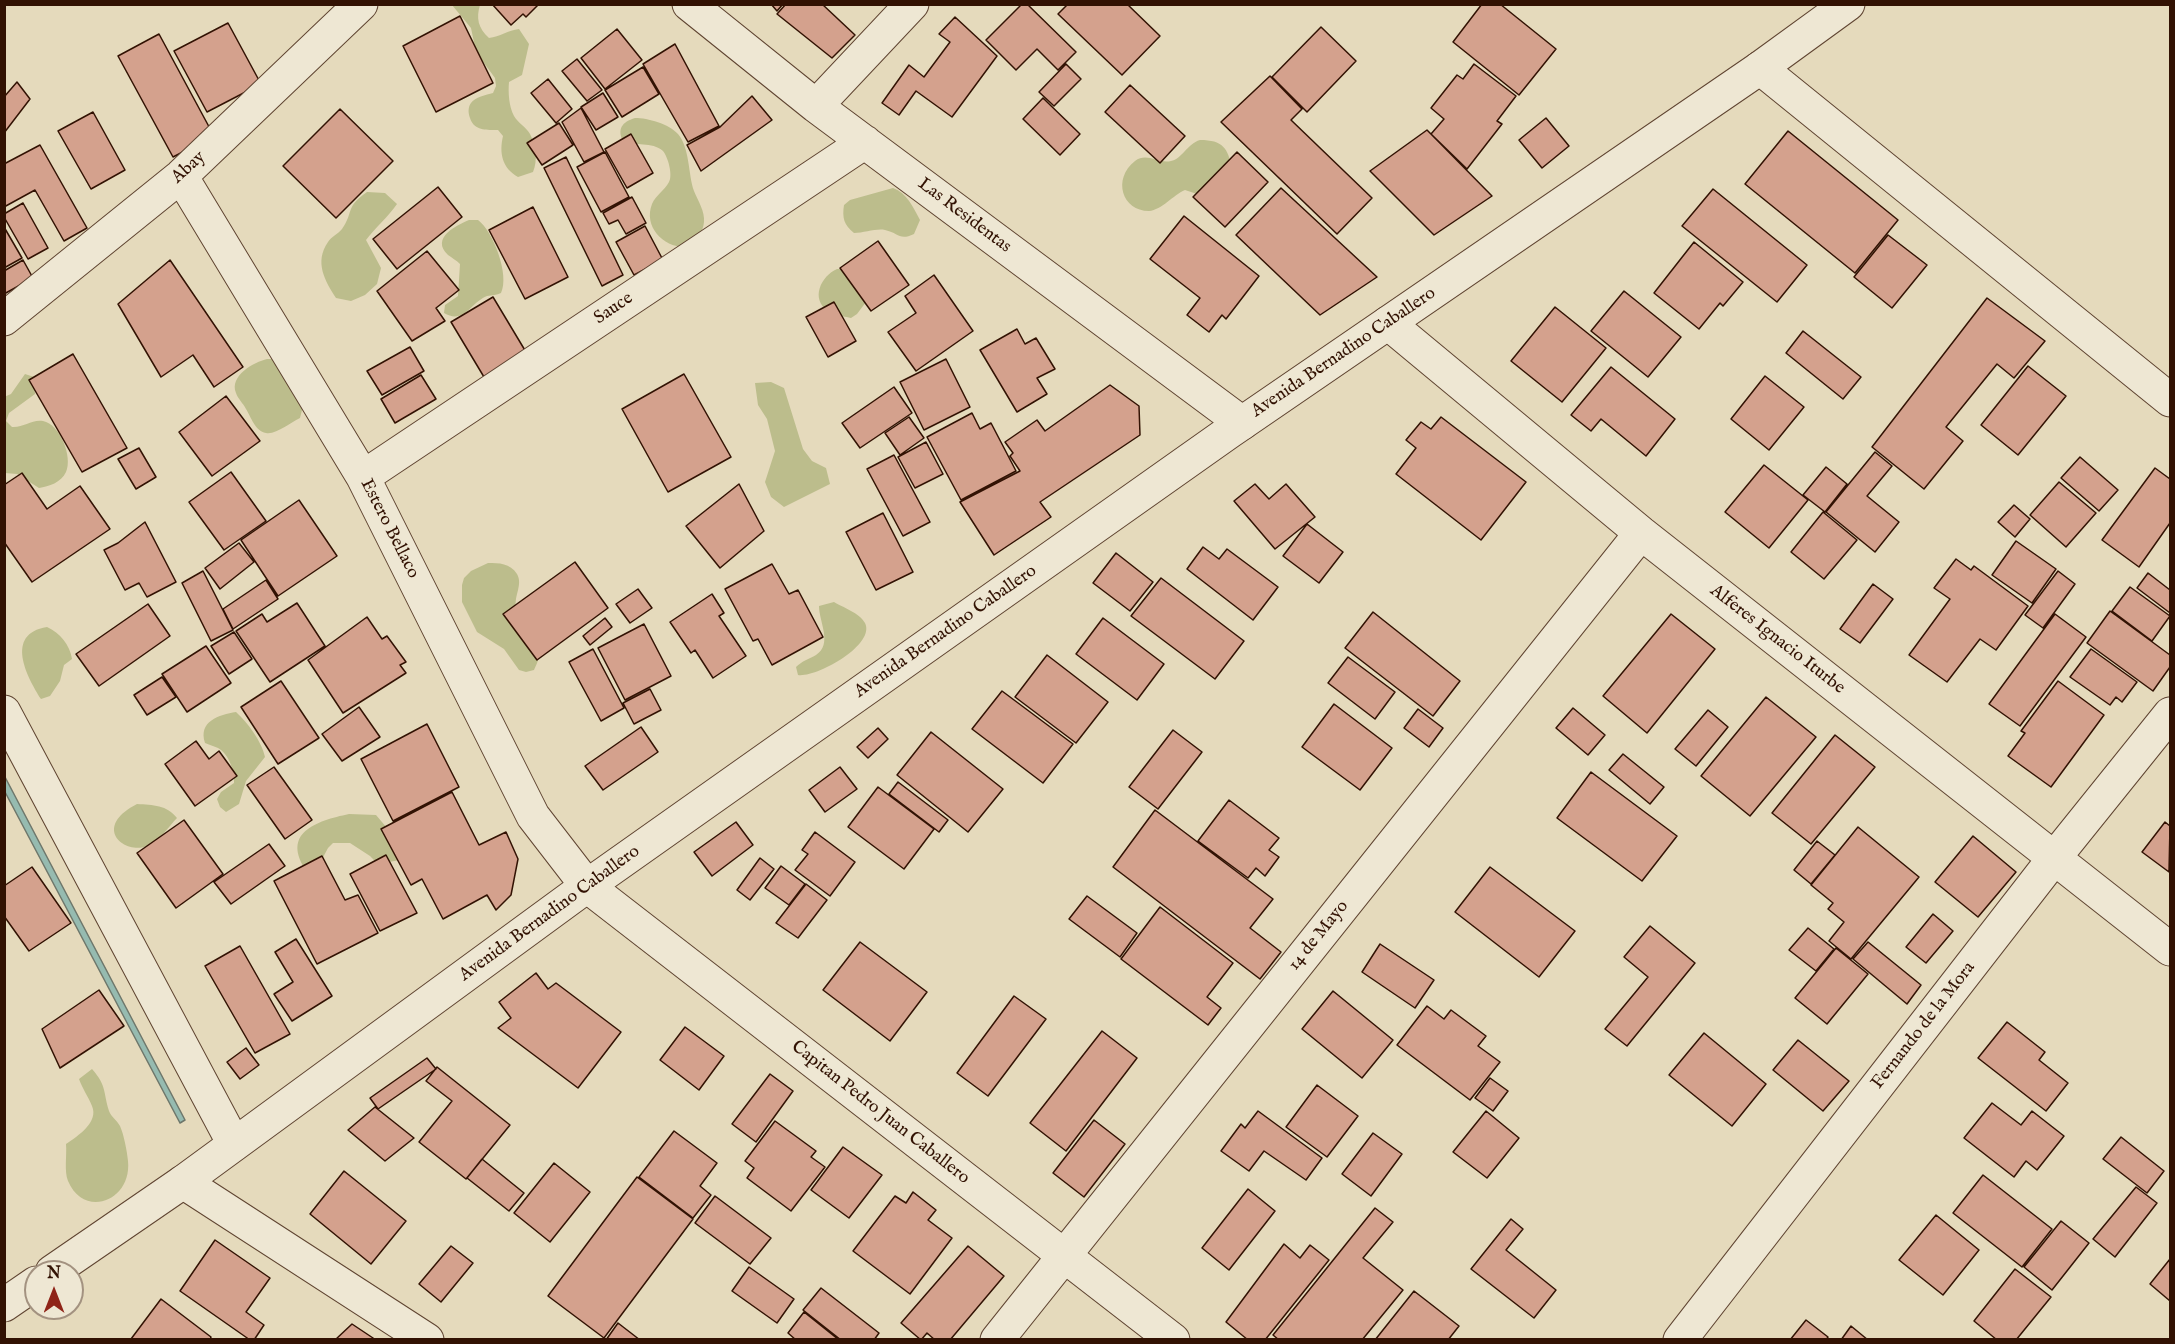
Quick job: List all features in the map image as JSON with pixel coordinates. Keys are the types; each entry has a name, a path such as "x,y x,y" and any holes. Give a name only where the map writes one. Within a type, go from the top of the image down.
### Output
{"street":[{"name":"Abay","path":"4,319 181,176 362,4"},
{"name":"Las Residentas","path":"689,4 816,106 1242,423"},
{"path":"816,106 912,4"},
{"name":"Avenida Bernadino Caballero","path":"69,1260 183,1182 587,886 1242,423 1760,68 1848,4"},
{"path":"1760,68 2170,400"},
{"name":"Sauce","path":"363,477 865,142"},
{"name":"Estero Bellaco","path":"181,176 363,477 533,816 587,886"},
{"name":"Alferes Ignacio Iturbe","path":"1388,323 1641,533 2055,857 2170,950"},
{"name":"14 de Mayo","path":"997,1340 1641,533"},
{"path":"4,712 234,1144"},
{"name":"Fernando de la Mora","path":"1680,1340 2055,857 2170,714"},
{"name":"Capitan Pedro Juan Caballero","path":"587,886 1173,1340"},
{"path":"183,1182 427,1340"},
{"path":"4,1305 24,1291"}],"green space":[{"path":"452,5 480,5 479,23 489,38 519,29 529,44 522,75 509,82 509,90 514,116 530,134 534,143 536,158 533,172 518,177 508,169 503,160 501,148 503,136 498,130 478,128 469,116 469,108 473,101 493,93 496,86 495,78 476,52 471,28"},
{"path":"635,118 652,120 669,127 678,134 685,146 692,184 704,218 700,233 686,247 663,240 650,221 652,204 669,182 670,171 665,154 659,148 623,141 622,126"},
{"path":"1200,140 1208,140 1223,147 1229,156 1232,169 1200,195 1185,190 1163,205 1149,211 1132,206 1123,193 1122,185 1128,168 1135,161 1144,158 1162,161 1175,160"},
{"path":"893,188 906,197 920,220 914,234 902,237 882,230 854,233 844,221 844,205 850,200"},
{"path":"367,192 385,193 397,204 366,240 381,268 377,284 365,295 351,301 336,298 328,285 321,264 324,249 329,240 342,229 356,202"},
{"path":"469,220 478,220 494,243 502,265 503,285 501,293 487,296 462,314 451,316 444,313 445,305 458,296 460,264 448,255 442,243 447,233"},
{"path":"837,269 845,269 869,298 851,318 830,313 820,300 822,282"},
{"path":"267,359 275,359 304,402 300,418 270,433 262,432 256,427 237,395 235,387 236,381 244,371"},
{"path":"25,374 34,377 35,394 9,413 6,421 12,427 39,421 49,423 60,434 68,458 66,472 61,479 39,488 17,474 5,473 4,397 11,394"},
{"path":"771,382 784,388 803,449 812,461 826,468 830,484 784,507 771,497 765,482 775,451 767,419 758,405 755,383"},
{"path":"488,563 508,566 519,578 516,607 537,642 539,650 539,659 534,670 526,672 519,670 504,649 477,632 462,602 464,578 471,571"},
{"path":"834,602 863,619 866,632 862,641 830,666 806,675 798,675 796,667 816,655 824,645 819,606"},
{"path":"47,627 64,640 72,659 64,665 60,681 50,696 41,699 25,668 23,647 26,638 34,631"},
{"path":"236,712 254,733 265,757 246,781 239,804 226,812 220,807 217,799 221,792 234,783 232,769 222,751 205,743 204,729 217,717"},
{"path":"137,804 164,808 177,818 157,840 141,848 123,844 114,831 116,822 123,813"},
{"path":"349,814 376,815 393,835 400,860 376,862 350,843 333,843 320,863 307,872 300,859 298,847 300,838 314,825"},
{"path":"92,1069 102,1085 110,1113 119,1124 128,1161 123,1186 115,1195 95,1202 85,1200 75,1193 68,1181 66,1168 66,1144 86,1128 93,1118 92,1106 79,1079"}],"water":[{"path":"5,777 185,1120 180,1123 5,792"}],"building":[{"path":"492,4 539,4 526,17 523,14 511,25"},
{"path":"771,4 783,4 777,11"},
{"path":"786,4 822,4 855,35 832,58 777,14"},
{"path":"1022,4 1027,4 1076,52 1058,70 1037,49 1016,70 986,40"},
{"path":"1068,4 1127,4 1160,36 1122,75 1058,14"},
{"path":"1482,4 1500,4 1556,49 1519,95 1453,42"},
{"path":"460,16 493,83 436,112 403,46"},
{"path":"955,17 997,56 952,117 916,91 899,115 882,103 909,65 924,77 950,42 939,34"},
{"path":"228,23 261,84 207,112 174,51"},
{"path":"1321,27 1356,61 1307,112 1272,77"},
{"path":"617,29 642,60 605,89 581,58"},
{"path":"159,34 214,136 173,157 118,56"},
{"path":"675,44 719,126 688,142 643,64"},
{"path":"577,59 602,90 587,101 562,71"},
{"path":"1066,64 1081,79 1054,106 1039,92"},
{"path":"1474,64 1516,96 1497,121 1502,124 1467,169 1431,134 1444,119 1431,108 1457,75 1463,79"},
{"path":"643,67 659,94 622,117 605,90"},
{"path":"1270,76 1302,109 1291,120 1372,198 1337,234 1221,122"},
{"path":"548,79 572,109 556,123 531,93"},
{"path":"17,82 30,99 4,133 4,97"},
{"path":"1130,85 1185,136 1160,163 1105,112"},
{"path":"603,93 618,117 596,130 581,107"},
{"path":"752,96 772,120 701,171 687,145 720,127"},
{"path":"1043,98 1080,134 1060,155 1023,119"},
{"path":"581,108 604,152 584,162 562,122"},
{"path":"340,109 393,161 336,218 283,166"},
{"path":"93,112 125,170 91,189 58,131"},
{"path":"1546,118 1569,146 1542,168 1519,140"},
{"path":"559,123 573,145 542,165 527,143"},
{"path":"1427,130 1492,196 1434,235 1370,171"},
{"path":"1788,131 1898,220 1855,273 1745,184"},
{"path":"631,134 653,173 627,188 605,149"},
{"path":"40,145 87,228 64,241 35,190 4,207 4,164"},
{"path":"605,152 629,197 601,212 577,167"},
{"path":"1237,152 1268,182 1225,227 1193,197"},
{"path":"566,157 623,275 602,286 544,168"},
{"path":"438,187 462,217 397,269 373,239"},
{"path":"1281,188 1377,277 1320,315 1236,235"},
{"path":"1713,189 1807,265 1777,302 1682,226"},
{"path":"632,197 646,223 626,234 618,220 609,224 603,213"},
{"path":"23,203 48,248 28,259 4,217 4,214"},
{"path":"533,207 568,277 525,299 489,230"},
{"path":"1184,216 1259,276 1226,319 1222,315 1209,332 1187,315 1200,298 1150,259"},
{"path":"645,226 663,260 634,275 616,242"},
{"path":"4,227 22,258 4,268"},
{"path":"1888,235 1927,265 1892,308 1854,277"},
{"path":"878,241 909,285 871,311 840,268"},
{"path":"1694,242 1743,282 1723,306 1720,303 1699,329 1654,293"},
{"path":"427,251 459,290 436,308 445,321 412,341 377,291"},
{"path":"23,260 33,278 4,294 4,271"},
{"path":"170,260 243,367 214,387 193,355 161,377 118,304"},
{"path":"934,275 973,331 916,371 888,332 916,313 905,296"},
{"path":"1624,291 1681,337 1648,377 1591,331"},
{"path":"493,297 526,352 484,377 451,322"},
{"path":"1987,298 2045,341 2014,378 1997,364 1946,427 1963,441 1924,489 1872,447"},
{"path":"834,302 856,341 828,357 806,317"},
{"path":"1555,307 1606,348 1562,402 1511,361"},
{"path":"1017,329 1025,344 1036,338 1055,369 1037,378 1047,394 1017,412 980,350"},
{"path":"1803,331 1861,377 1843,399 1786,353"},
{"path":"410,347 424,371 382,395 367,371"},
{"path":"73,354 127,448 82,472 29,380"},
{"path":"946,359 970,407 924,430 900,382"},
{"path":"2028,366 2066,396 2018,455 1981,425"},
{"path":"1611,367 1675,419 1646,456 1601,419 1591,431 1571,415"},
{"path":"684,374 731,457 668,492 622,409"},
{"path":"421,375 436,399 395,423 381,399"},
{"path":"1765,376 1804,407 1769,450 1731,419"},
{"path":"1110,385 1139,406 1140,435 1040,502 1051,517 994,555 960,502 1020,471 1010,456 1013,453 1005,442 1037,420 1045,431"},
{"path":"894,387 912,413 860,448 842,423"},
{"path":"226,396 260,441 212,476 179,432"},
{"path":"972,413 980,429 991,423 1016,471 961,500 927,437"},
{"path":"909,417 924,438 900,455 885,433"},
{"path":"1441,417 1526,482 1481,540 1396,474 1416,448 1406,440 1421,422 1431,429"},
{"path":"926,442 943,474 915,488 898,457"},
{"path":"139,448 156,477 136,489 118,459"},
{"path":"1875,452 1892,466 1867,496 1899,522 1875,552 1826,512"},
{"path":"894,455 930,522 903,536 867,469"},
{"path":"2080,457 2118,490 2099,511 2061,478"},
{"path":"1764,465 1808,500 1769,548 1725,512"},
{"path":"1826,467 1847,484 1825,512 1803,495"},
{"path":"2155,468 2170,479 2170,523 2139,567 2102,540"},
{"path":"231,472 266,521 224,550 189,502"},
{"path":"22,473 47,509 80,486 110,529 32,582 4,542 4,485"},
{"path":"2059,482 2096,513 2066,547 2030,515"},
{"path":"739,484 764,531 720,568 686,526"},
{"path":"1255,484 1269,499 1286,484 1315,517 1275,549 1234,501"},
{"path":"299,500 337,556 278,596 241,540"},
{"path":"2014,505 2030,519 2015,537 1998,522"},
{"path":"1823,512 1857,540 1824,579 1791,552"},
{"path":"883,513 913,572 876,590 846,532"},
{"path":"145,522 176,582 147,597 139,583 125,590 104,550 118,543"},
{"path":"1307,524 1343,552 1319,583 1283,556"},
{"path":"2016,541 2056,569 2032,603 1992,575"},
{"path":"239,543 254,562 220,589 205,568"},
{"path":"1203,547 1219,559 1227,549 1278,587 1253,620 1187,569"},
{"path":"1116,553 1153,582 1130,611 1093,583"},
{"path":"1956,559 1971,570 1974,566 2028,606 1996,650 1980,639 1947,682 1909,655 1950,599 1934,588"},
{"path":"575,562 608,608 537,660 503,614"},
{"path":"772,564 789,594 798,590 823,637 772,665 758,639 753,641 725,589"},
{"path":"203,571 233,630 211,641 182,583"},
{"path":"2058,571 2075,584 2043,628 2025,615"},
{"path":"2148,573 2170,590 2170,613 2137,588"},
{"path":"1161,578 1244,641 1215,679 1131,616"},
{"path":"266,580 278,599 233,629 223,609"},
{"path":"1873,584 1893,599 1860,643 1840,629"},
{"path":"2130,587 2170,616 2152,641 2112,611"},
{"path":"638,589 652,608 630,623 616,604"},
{"path":"712,594 724,613 719,616 746,656 713,678 695,650 691,653 670,622"},
{"path":"297,603 325,646 270,682 236,631 262,614 267,622"},
{"path":"148,604 170,636 99,686 76,654"},
{"path":"2110,611 2170,655 2170,667 2153,691 2087,643"},
{"path":"1373,612 1460,681 1433,716 1345,648"},
{"path":"1671,614 1715,649 1647,733 1603,696"},
{"path":"2055,614 2086,637 2020,726 1989,704"},
{"path":"367,617 382,639 387,636 406,662 400,665 406,673 343,713 308,660"},
{"path":"605,618 612,627 590,645 583,636"},
{"path":"1103,618 1164,664 1137,700 1076,654"},
{"path":"644,624 671,676 625,700 598,648"},
{"path":"234,632 252,659 229,674 211,646"},
{"path":"206,646 231,683 187,712 162,674"},
{"path":"593,649 624,708 601,721 569,662"},
{"path":"2091,649 2137,682 2122,702 2116,697 2110,705 2070,677"},
{"path":"1047,655 1108,702 1076,743 1015,697"},
{"path":"1348,657 1395,692 1375,719 1328,683"},
{"path":"162,677 176,697 147,715 134,695"},
{"path":"281,681 319,738 278,764 241,707"},
{"path":"2058,681 2104,715 2051,787 2008,756 2025,733 2021,731"},
{"path":"650,689 661,710 634,724 623,703"},
{"path":"1002,691 1073,744 1043,783 972,729"},
{"path":"1766,697 1816,737 1750,816 1701,776"},
{"path":"1334,704 1392,748 1360,790 1302,747"},
{"path":"359,707 380,737 342,761 322,734"},
{"path":"1573,708 1605,735 1588,755 1556,728"},
{"path":"1418,709 1443,728 1429,747 1404,728"},
{"path":"1708,710 1728,727 1696,766 1675,749"},
{"path":"427,724 459,787 393,821 361,759"},
{"path":"641,727 658,752 603,790 585,766"},
{"path":"878,728 888,739 868,758 857,747"},
{"path":"1173,730 1202,752 1158,809 1129,787"},
{"path":"931,732 1003,789 968,832 897,775"},
{"path":"1835,735 1875,767 1811,844 1772,813"},
{"path":"196,741 209,759 219,751 237,776 195,806 165,764"},
{"path":"1623,754 1664,787 1650,804 1609,770"},
{"path":"274,767 312,820 285,839 247,785"},
{"path":"840,767 857,789 825,812 809,790"},
{"path":"1591,772 1677,836 1642,881 1557,818"},
{"path":"898,782 948,820 939,832 889,794"},
{"path":"878,787 934,829 904,869 848,827"},
{"path":"452,792 479,845 506,832 518,859 511,895 496,910 487,895 443,919 422,879 411,885 381,829"},
{"path":"1229,800 1279,838 1269,850 1279,857 1265,876 1256,868 1248,878 1198,841"},
{"path":"1155,810 1273,899 1250,928 1281,952 1260,979 1113,867"},
{"path":"184,820 223,874 176,908 137,853"},
{"path":"736,822 753,845 712,876 694,852"},
{"path":"2165,822 2170,826 2169,872 2142,852"},
{"path":"1858,827 1919,877 1851,959 1829,941 1844,922 1828,909 1833,903 1811,885"},
{"path":"815,832 855,862 830,896 795,870 808,854 802,850"},
{"path":"1973,836 2016,872 1978,917 1935,882"},
{"path":"1817,841 1835,855 1811,884 1794,870"},
{"path":"269,844 285,866 231,904 214,882"},
{"path":"386,855 417,913 380,931 350,874"},
{"path":"322,856 345,900 358,895 378,933 317,964 274,881"},
{"path":"760,858 774,869 750,900 737,890"},
{"path":"781,866 805,884 789,905 765,888"},
{"path":"32,867 71,923 29,951 4,916 4,886"},
{"path":"1490,867 1575,931 1539,977 1455,912"},
{"path":"806,884 827,900 798,938 776,923"},
{"path":"1087,896 1137,933 1120,957 1069,919"},
{"path":"1160,907 1233,963 1207,997 1221,1008 1208,1025 1121,959"},
{"path":"1933,914 1953,931 1926,963 1906,947"},
{"path":"1650,926 1695,963 1627,1046 1605,1029 1648,977 1624,957"},
{"path":"1808,928 1834,949 1816,971 1789,950"},
{"path":"296,939 332,996 292,1021 274,994 293,982 275,952"},
{"path":"860,942 927,992 890,1041 823,990"},
{"path":"1868,942 1921,985 1907,1004 1853,959"},
{"path":"1380,944 1434,980 1415,1008 1362,972"},
{"path":"240,946 290,1034 255,1053 205,966"},
{"path":"1836,948 1868,974 1827,1024 1795,998"},
{"path":"536,973 548,989 556,983 621,1032 578,1088 498,1028 511,1018 499,1002"},
{"path":"99,990 124,1026 60,1068 42,1029"},
{"path":"1333,991 1393,1040 1362,1078 1302,1029"},
{"path":"1014,996 1046,1019 988,1096 957,1073"},
{"path":"1427,1006 1444,1019 1451,1010 1486,1036 1478,1046 1500,1062 1470,1100 1397,1045"},
{"path":"2007,1022 2045,1052 2039,1060 2068,1083 2046,1111 1978,1058"},
{"path":"685,1027 724,1056 699,1090 660,1060"},
{"path":"1102,1031 1137,1058 1066,1151 1030,1123"},
{"path":"1704,1033 1766,1084 1732,1126 1669,1075"},
{"path":"1798,1040 1849,1081 1823,1111 1773,1070"},
{"path":"246,1048 259,1065 240,1079 227,1062"},
{"path":"427,1058 436,1069 378,1109 370,1098"},
{"path":"437,1067 510,1125 466,1179 419,1142 452,1101 426,1081"},
{"path":"770,1074 793,1091 756,1142 732,1124"},
{"path":"1490,1078 1508,1091 1493,1111 1475,1098"},
{"path":"1317,1085 1358,1116 1327,1157 1286,1127"},
{"path":"1992,1103 2021,1125 2032,1111 2064,1136 2037,1170 2026,1161 2014,1177 1964,1138"},
{"path":"375,1107 414,1138 385,1161 348,1130"},
{"path":"1258,1111 1322,1158 1306,1180 1264,1151 1249,1171 1221,1151 1241,1124 1245,1128"},
{"path":"1486,1111 1519,1138 1487,1178 1453,1152"},
{"path":"1094,1120 1125,1144 1084,1197 1053,1173"},
{"path":"775,1121 816,1151 811,1157 825,1167 791,1211 747,1178 754,1168 745,1161"},
{"path":"674,1131 717,1163 700,1186 711,1195 693,1218 639,1177"},
{"path":"1373,1133 1402,1154 1371,1196 1342,1174"},
{"path":"2121,1137 2164,1171 2147,1193 2103,1159"},
{"path":"843,1147 882,1175 849,1218 811,1190"},
{"path":"482,1159 524,1193 509,1211 467,1178"},
{"path":"554,1163 590,1192 550,1242 514,1213"},
{"path":"344,1171 406,1221 371,1264 310,1214"},
{"path":"1983,1175 2052,1229 2022,1267 1953,1213"},
{"path":"637,1177 693,1219 604,1338 548,1296"},
{"path":"2136,1187 2157,1203 2115,1257 2093,1239"},
{"path":"1248,1189 1275,1211 1229,1270 1202,1248"},
{"path":"913,1192 936,1210 928,1220 952,1238 910,1294 853,1251 895,1196 906,1203"},
{"path":"715,1196 771,1238 750,1264 695,1223"},
{"path":"1375,1208 1393,1222 1363,1258 1403,1290 1362,1340 1279,1340 1273,1335"},
{"path":"1936,1215 1979,1250 1943,1295 1899,1260"},
{"path":"1511,1219 1523,1229 1506,1250 1556,1290 1534,1318 1471,1269"},
{"path":"2061,1221 2089,1243 2052,1290 2024,1267"},
{"path":"215,1240 270,1278 246,1312 264,1325 254,1340 250,1340 180,1291"},
{"path":"1284,1244 1300,1258 1310,1245 1329,1260 1265,1340 1248,1340 1226,1322"},
{"path":"451,1246 473,1263 441,1302 419,1284"},
{"path":"968,1246 1004,1276 950,1340 935,1340 927,1333 921,1340 901,1323"},
{"path":"2170,1259 2170,1301 2150,1284"},
{"path":"749,1267 794,1299 777,1323 732,1291"},
{"path":"2015,1269 2051,1297 2016,1340 1997,1340 1974,1321"},
{"path":"821,1288 879,1333 874,1340 841,1340 803,1310"},
{"path":"1414,1291 1459,1326 1448,1340 1375,1340"},
{"path":"161,1299 211,1337 210,1340 131,1339"},
{"path":"804,1312 839,1340 796,1340 788,1333"},
{"path":"1806,1320 1828,1337 1826,1340 1790,1340"},
{"path":"618,1323 640,1340 606,1340"},
{"path":"352,1324 376,1340 335,1340"},
{"path":"1851,1326 1868,1340 1841,1340"}]}
